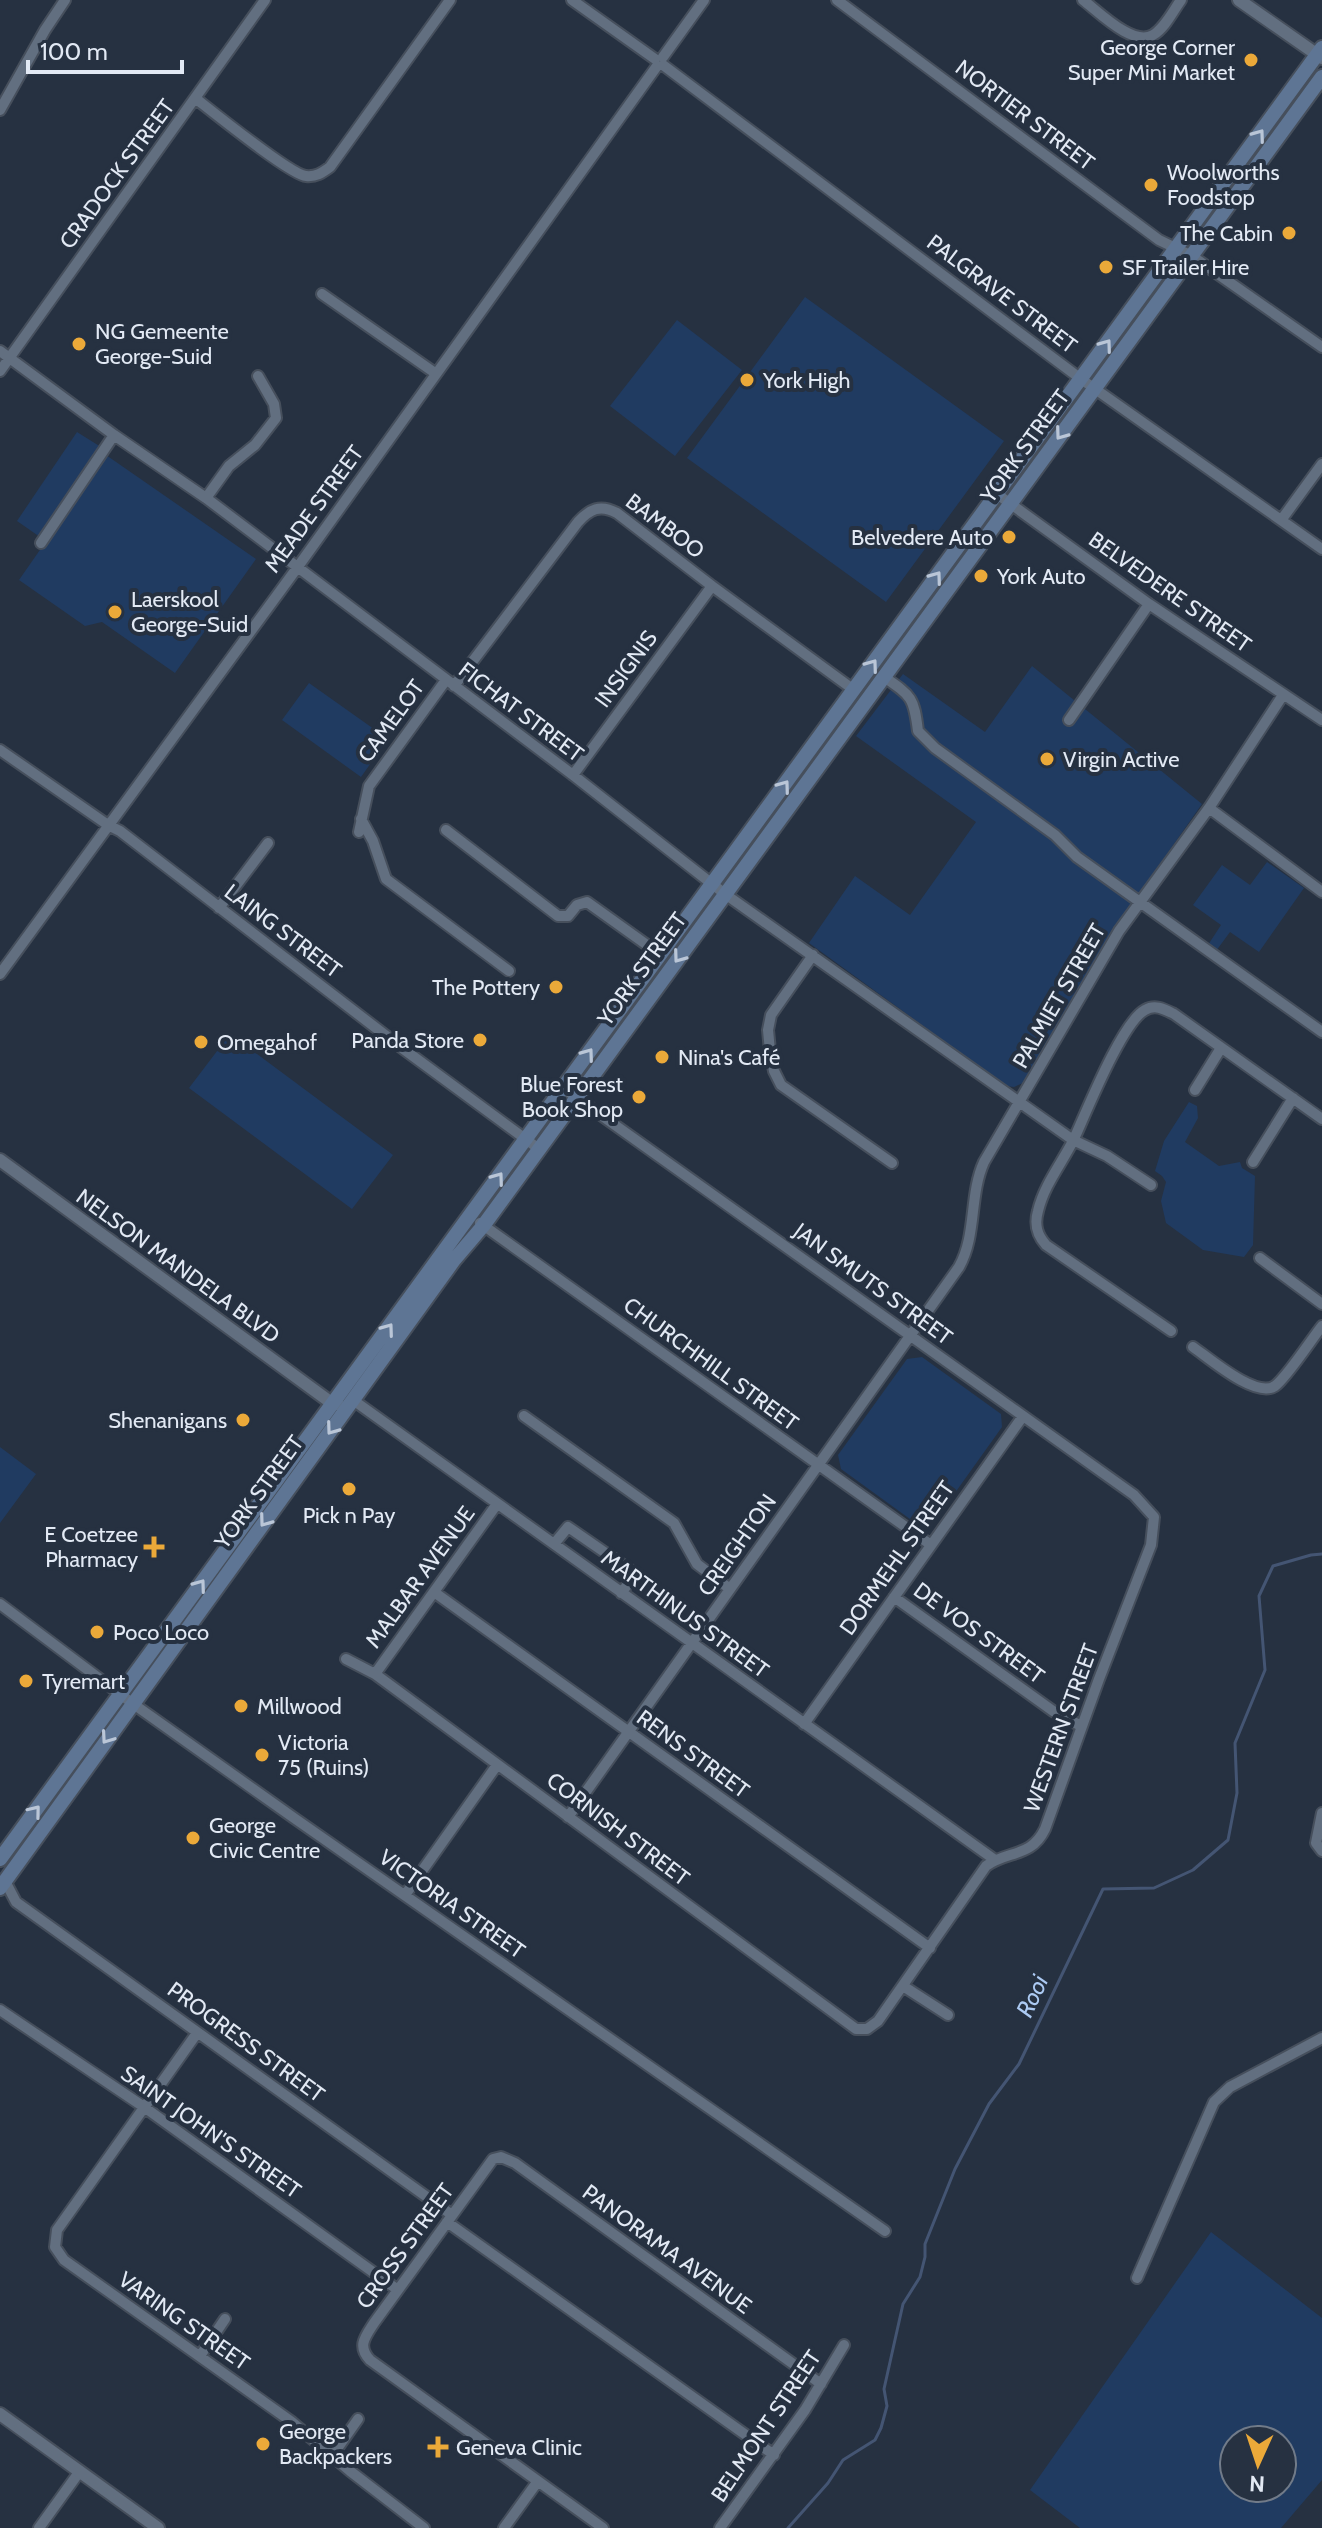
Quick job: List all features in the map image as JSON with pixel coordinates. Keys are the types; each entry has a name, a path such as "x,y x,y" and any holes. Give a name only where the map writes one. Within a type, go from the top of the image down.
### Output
{"main road":[{"name":"YORK STREET","path":"3,1890 127,1698 333,1404 1320,54"},
{"name":"YORK STREET","path":"0,1859 127,1698 353,1400 454,1260 483,1226 1322,77"}],"street":[{"path":"0,110 65,0"},
{"name":"CRADOCK STREET","path":"0,371 5,354 265,0"},
{"path":"195,98 299,175 319,174 330,167 450,0"},
{"name":"PALGRAVE STREET","path":"572,0 660,62 1081,379 1322,549"},
{"name":"MEADE STREET","path":"0,974 297,568 704,0"},
{"name":"NORTIER STREET","path":"837,0 1159,240 1192,256 1322,347"},
{"path":"1083,0 1127,33 1139,38 1152,36 1160,29 1181,0"},
{"path":"1239,0 1320,54"},
{"path":"322,294 435,373"},
{"name":"FICHAT STREET","path":"5,354 206,498 573,775 725,894 1073,1140 1107,1156 1151,1185"},
{"path":"206,498 229,466 265,435 276,418 274,404 258,376"},
{"path":"41,543 114,435"},
{"path":"1282,519 1322,464"},
{"name":"BELVEDERE STREET","path":"997,494 1149,604 1322,720"},
{"name":"BAMBOO","path":"450,683 578,522 594,509 609,508 854,690"},
{"name":"INSIGNIS","path":"573,775 712,586"},
{"path":"1069,720 1149,604"},
{"path":"884,677 911,699 917,714 918,731 923,738 1055,835 1077,857 1139,903 1322,1032"},
{"name":"CAMELOT","path":"359,832 369,786 450,683"},
{"name":"PALMIET STREET","path":"910,1335 965,1257 981,1168 1119,931 1209,808 1283,695"},
{"name":"LAING STREET","path":"0,750 120,831 539,1149"},
{"path":"1209,808 1322,892"},
{"path":"361,819 373,841 386,879 509,971"},
{"path":"446,830 558,916 568,916 577,905 587,902 661,955"},
{"path":"219,908 268,843"},
{"path":"813,955 771,1015 768,1030 774,1071 781,1085 892,1163"},
{"path":"1171,1331 1046,1245 1036,1229 1038,1210 1049,1183 1073,1140 1096,1086 1136,1017 1151,1008 1164,1009 1322,1119"},
{"path":"1195,1090 1221,1048"},
{"name":"JAN SMUTS STREET","path":"563,1088 1134,1495 1154,1517"},
{"path":"1253,1162 1293,1098"},
{"name":"NELSON MANDELA BLVD","path":"0,1160 333,1404"},
{"name":"CHURCHHILL STREET","path":"469,1215 931,1545"},
{"path":"1260,1258 1322,1304"},
{"path":"1193,1347 1249,1385 1260,1390 1269,1389 1281,1379 1322,1326"},
{"name":"CREIGHTON","path":"568,1817 910,1335"},
{"path":"333,1404 353,1400"},
{"name":"MARTHINUS STREET","path":"353,1400 995,1860"},
{"path":"524,1416 674,1523 697,1564 730,1589"},
{"name":"DORMEHL STREET","path":"804,1724 1023,1416"},
{"name":"MALBAR AVENUE","path":"375,1674 497,1504"},
{"name":"WESTERN STREET","path":"867,2029 878,2021 980,1874 995,1860 1020,1853 1040,1840 1151,1545 1154,1517"},
{"path":"554,1544 568,1527 636,1574 621,1593"},
{"name":"RENS STREET","path":"434,1592 930,1948"},
{"name":"DE VOS STREET","path":"894,1597 1053,1711 1081,1726"},
{"name":"VICTORIA STREET","path":"0,1604 405,1895 885,2231"},
{"name":"CORNISH STREET","path":"346,1659 375,1674 847,2025 867,2029"},
{"path":"405,1895 497,1765"},
{"path":"1322,1813 1316,1843 1322,1851"},
{"path":"3,1890 16,1902"},
{"name":"PROGRESS STREET","path":"3,1890 774,2455"},
{"path":"903,1986 948,2015"},
{"name":"SAINT JOHN'S STREET","path":"0,2010 144,2107 398,2290"},
{"path":"144,2107 197,2033"},
{"path":"1137,2278 1214,2102 1230,2087 1322,2038"},
{"name":"VARING STREET","path":"144,2107 57,2230 55,2247 64,2260 292,2422 424,2528"},
{"name":"PANORAMA AVENUE","path":"489,2164 501,2157 515,2163 821,2384"},
{"name":"CROSS STREET","path":"489,2164 362,2343 365,2355 538,2481"},
{"path":"200,2356 225,2319"},
{"name":"BELMONT STREET","path":"720,2528 774,2455 844,2345"},
{"path":"0,2414 158,2528"},
{"path":"332,2456 358,2419"},
{"path":"39,2528 80,2471"},
{"path":"504,2528 538,2481 603,2528"}],"shaded area":[{"path":"805,297 1004,441 886,602 687,458"},
{"path":"677,320 742,370 675,456 610,406"},
{"path":"77,432 101,447 40,537 17,521"},
{"path":"106,455 256,559 175,673 102,622 85,626 19,580"},
{"path":"1032,666 1202,804 1115,928 1023,1083 1014,1087 1006,1086 809,943 855,876 910,915 976,822 856,736 903,674 985,732"},
{"path":"309,683 388,739 361,777 282,720"},
{"path":"1267,862 1304,888 1259,952 1230,932 1216,951 1208,945 1221,925 1193,905 1222,865 1250,885"},
{"path":"230,1034 393,1155 352,1209 189,1088"},
{"path":"1189,1102 1197,1106 1198,1118 1185,1142 1219,1166 1240,1162 1242,1168 1255,1176 1253,1245 1244,1257 1203,1250 1166,1223 1161,1201 1166,1182 1155,1171 1164,1141"},
{"path":"922,1357 1001,1414 1002,1427 932,1525 921,1527 841,1469 838,1455 907,1359"},
{"path":"0,1447 36,1474 0,1523"},
{"path":"1211,2232 1322,2318 1322,2480 1281,2528 1080,2528 1030,2490"}],"waterway":[{"name":"Rooi","path":"788,2528 828,2483 843,2460 875,2440 881,2428 887,2406 884,2389 903,2304 920,2277 925,2244 955,2169 989,2104 1019,2064 1103,1889 1154,1888 1193,1870 1228,1840 1237,1793 1235,1743 1265,1670 1259,1596 1273,1566 1322,1554"}],"place":[{"name":"George Corner Super Mini Market","path":"1251,60"},
{"name":"Woolworths Foodstop","path":"1151,185"},
{"name":"The Cabin","path":"1289,233"},
{"name":"SF Trailer Hire","path":"1106,267"},
{"name":"NG Gemeente George-Suid","path":"79,344"},
{"name":"York High","path":"747,380"},
{"name":"Belvedere Auto","path":"1009,537"},
{"name":"York Auto","path":"981,576"},
{"name":"Laerskool George-Suid","path":"115,612"},
{"name":"Virgin Active","path":"1047,759"},
{"name":"The Pottery","path":"556,987"},
{"name":"Panda Store","path":"480,1040"},
{"name":"Omegahof","path":"201,1042"},
{"name":"Nina's Café","path":"662,1057"},
{"name":"Blue Forest Book Shop","path":"639,1097"},
{"name":"Shenanigans","path":"243,1420"},
{"name":"Pick n Pay","path":"349,1489"},
{"name":"E Coetzee Pharmacy","path":"154,1547"},
{"name":"Poco Loco","path":"97,1632"},
{"name":"Tyremart","path":"26,1681"},
{"name":"Millwood","path":"241,1706"},
{"name":"Victoria 75 (Ruins)","path":"262,1755"},
{"name":"George Civic Centre","path":"193,1838"},
{"name":"George Backpackers","path":"263,2444"},
{"name":"Geneva Clinic","path":"438,2447"}]}
